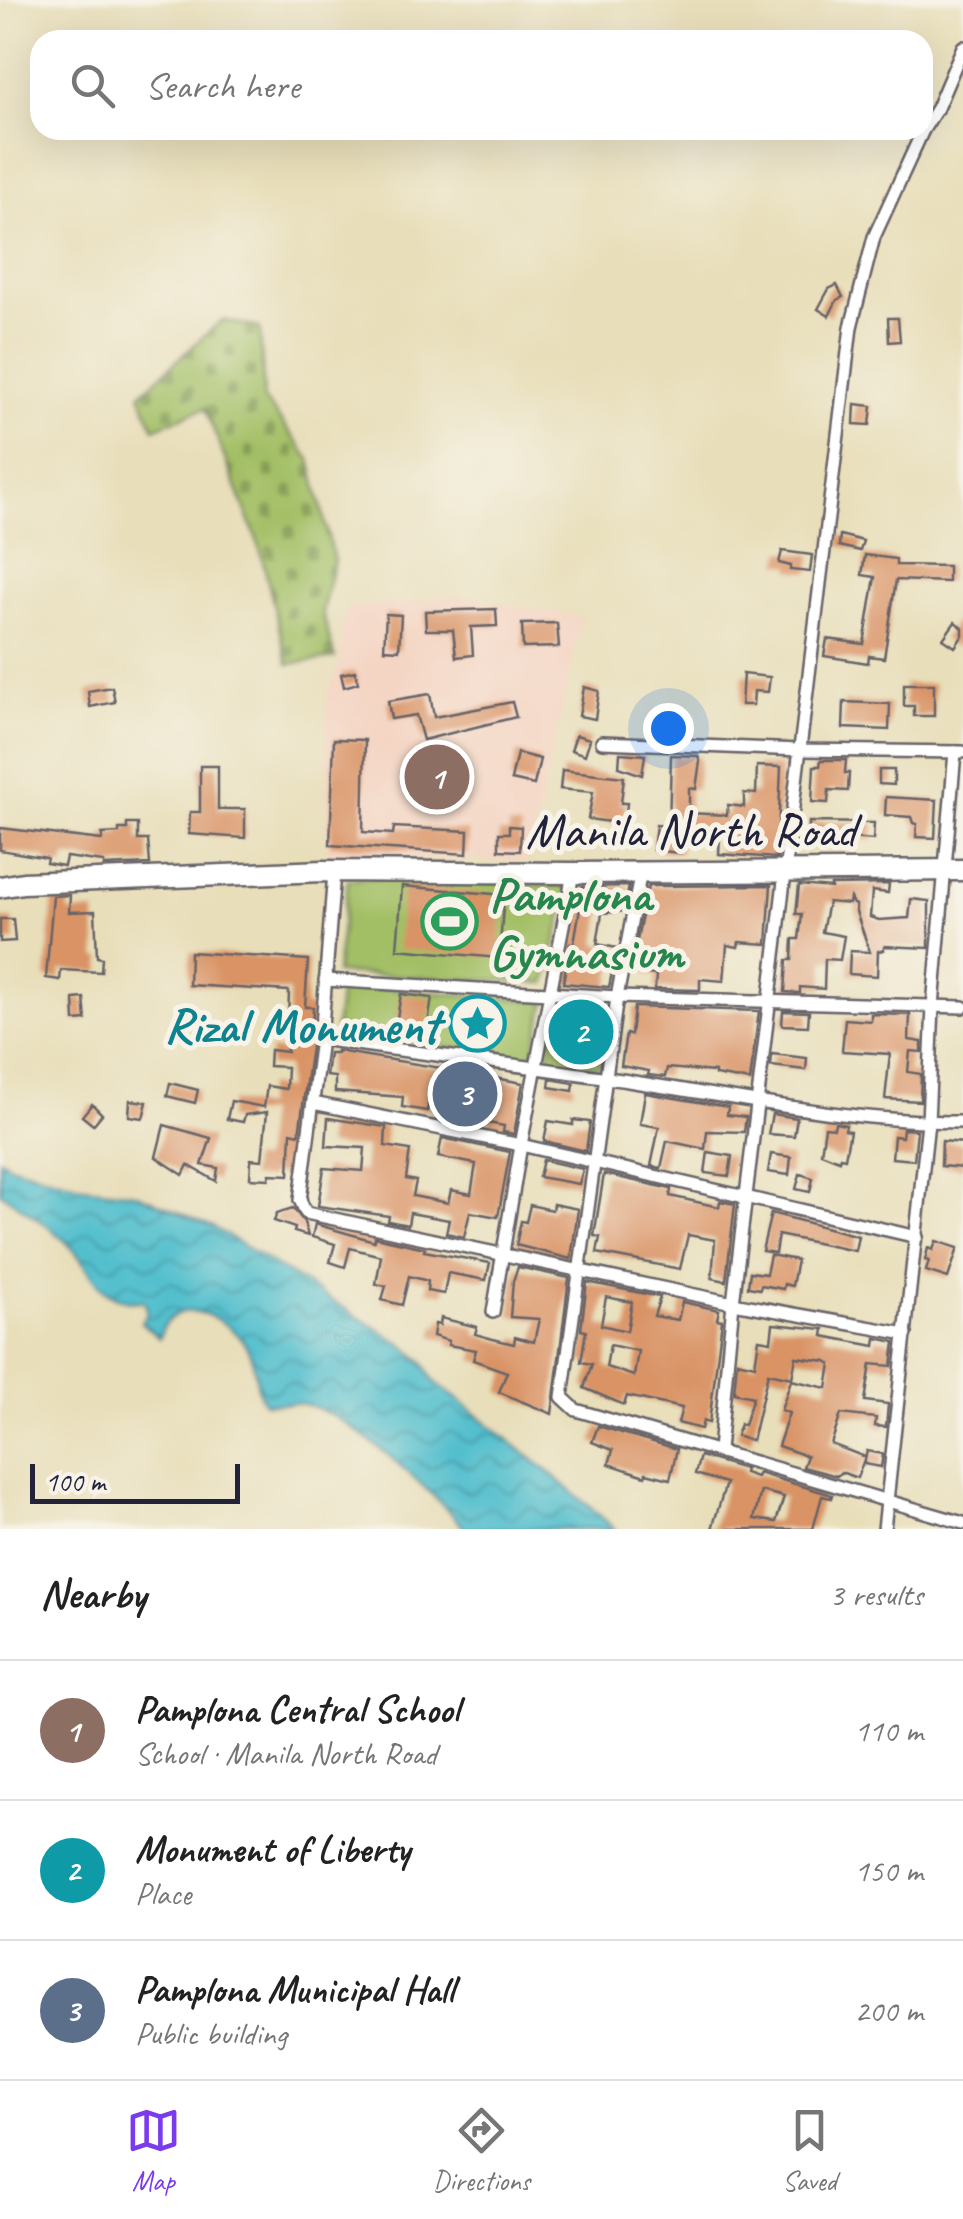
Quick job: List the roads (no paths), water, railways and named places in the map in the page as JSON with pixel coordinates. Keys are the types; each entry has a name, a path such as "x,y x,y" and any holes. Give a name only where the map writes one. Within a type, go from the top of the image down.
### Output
{"highway":[{"name":"Manila North Road","path":"3,883 186,874 955,870"}],"street":[{"path":"933,115 963,47"},
{"path":"719,1450 733,1303 850,327 874,237 918,140"},
{"path":"602,742 959,752 955,870 933,1006 928,1122 884,1529"},
{"path":"640,871 616,997 562,1397 576,1410 963,1523"},
{"path":"334,872 320,1039 300,1200 306,1212 733,1303 906,1334"},
{"path":"493,1312 573,873"},
{"path":"324,980 616,997 963,1007"},
{"path":"320,1039 758,1102 928,1122 963,1122"},
{"path":"312,1102 521,1145 917,1238"}],"water":[{"path":"0,1159 84,1187 135,1193 213,1227 405,1346 424,1363 433,1380 615,1529 465,1529 413,1476 343,1422 303,1404 264,1403 249,1351 225,1324 200,1312 187,1311 166,1323 159,1338 141,1322 148,1312 144,1301 127,1300 104,1290 63,1239 0,1192"}],"place":[{"name":"Pamplona Central School","path":"437,777"},
{"name":"Pamplona Gymnasium","path":"450,922"},
{"name":"Rizal Monument","path":"478,1024"},
{"name":"Monument of Liberty","path":"581,1032"},
{"name":"Pamplona Municipal Hall","path":"465,1094"}]}
